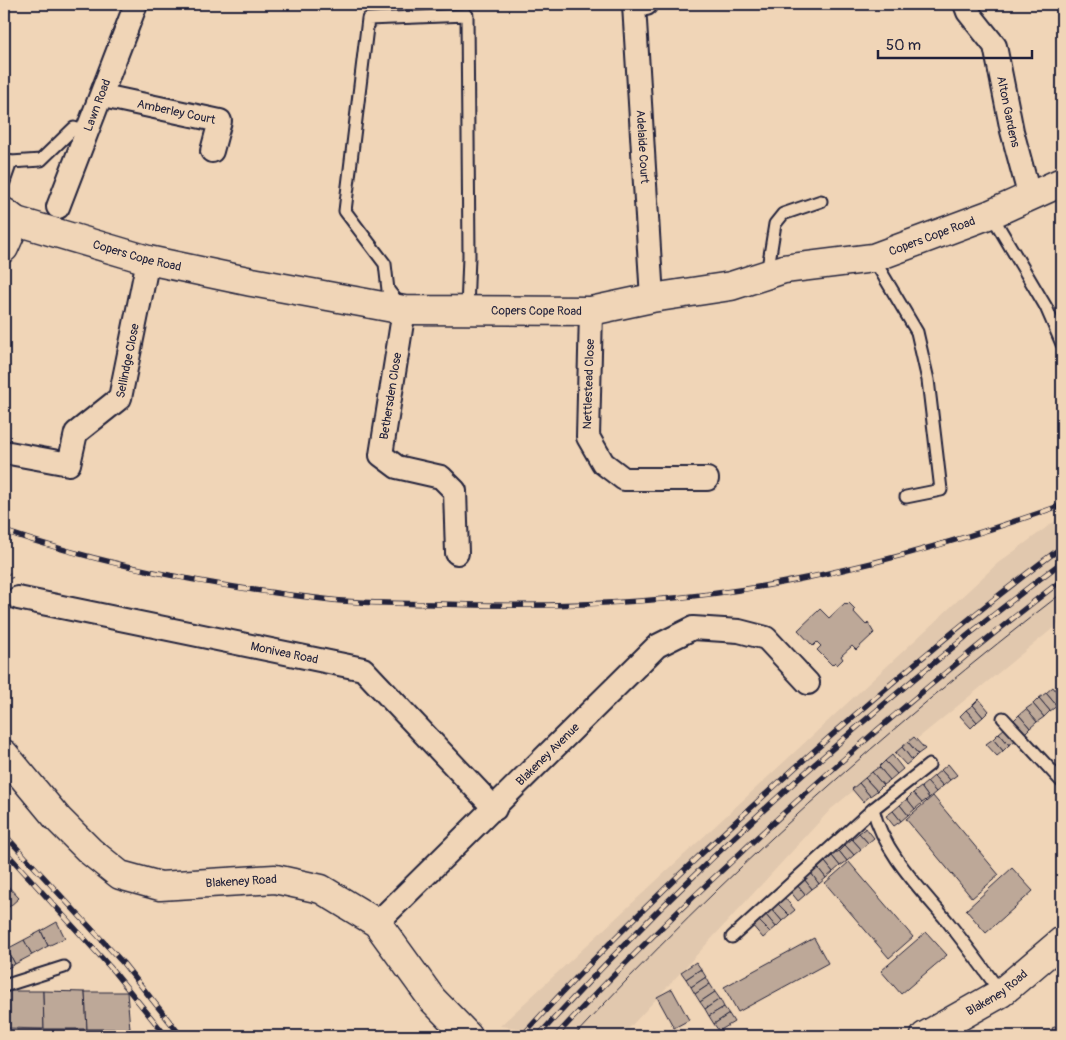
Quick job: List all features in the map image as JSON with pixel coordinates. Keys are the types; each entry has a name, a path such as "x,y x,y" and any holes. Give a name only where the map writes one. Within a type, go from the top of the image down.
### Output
{"street":[{"name":"Lawn Road","path":"58,207 136,4"},
{"name":"Adelaide Court","path":"646,4 634,5 652,298"},
{"name":"Alton Gardens","path":"965,4 968,12 995,46 1012,131 1030,198"},
{"name":"Amberley Court","path":"102,96 220,121 212,151"},
{"name":"Copers Cope Road","path":"10,216 148,260 252,282 404,310 592,312 652,298 731,286 784,269 872,258 991,214 1062,182"},
{"path":"4,248 10,216"},
{"name":"Sellindge Close","path":"4,452 69,464 76,433 120,398 148,260"},
{"name":"Bethersden Close","path":"404,310 381,455 397,467 441,478 455,491 457,554"},
{"name":"Nettlestead Close","path":"592,312 588,437 603,462 624,479 707,479"},
{"name":"Monivea Road","path":"18,598 363,669 495,809"},
{"name":"Blakeney Avenue","path":"377,923 495,809 657,646 693,628 740,631 766,638 808,683"},
{"name":"Blakeney Road","path":"4,754 58,819 90,851 120,875 160,886 275,879 320,889 377,923 432,999 468,1036"},
{"name":"Blakeney Road","path":"925,1036 1001,993 1062,942"}],"lane":[{"path":"404,310 388,290 386,264 346,211 368,19 467,15 469,256 467,310"},
{"path":"4,182 8,160 41,160 74,128 86,132"},
{"path":"767,274 775,224 783,214 821,201"},
{"path":"991,214 1046,307 1062,344"},
{"path":"872,258 917,332 928,380 942,490 906,497"},
{"path":"1003,718 1062,782"},
{"path":"732,937 873,809 929,765"},
{"path":"873,809 878,829 901,864 968,947 1001,993"},
{"path":"4,986 64,967"}],"shaded area":[{"path":"1062,516 1062,621 831,809 622,1036 588,1036 500,1026 998,563"}],"building":[{"path":"845,603 847,605 849,603 855,609 853,611 866,625 868,623 874,633 856,650 852,646 841,656 843,659 837,665 835,662 832,665 817,650 821,646 817,642 813,646 798,630 820,609 829,618"},
{"path":"1053,687 1062,699 1057,706 1046,693"},
{"path":"1046,693 1057,706 1050,711 1039,698"},
{"path":"1039,698 1050,711 1044,717 1033,704"},
{"path":"979,699 989,711 983,717 973,705"},
{"path":"1033,704 1044,717 1037,722 1026,709"},
{"path":"973,705 983,717 977,722 966,710"},
{"path":"1026,709 1037,722 1030,728 1019,715"},
{"path":"966,710 977,722 971,728 960,716"},
{"path":"1019,715 1030,728 1024,734 1013,721"},
{"path":"1005,728 1016,740 1009,745 999,733"},
{"path":"999,733 1009,745 1003,751 993,739"},
{"path":"914,737 925,749 918,754 908,742"},
{"path":"993,739 1003,751 997,756 986,744"},
{"path":"908,742 918,754 912,760 902,747"},
{"path":"902,747 912,760 906,765 895,753"},
{"path":"892,755 903,769 897,774 885,761"},
{"path":"885,761 897,774 890,780 879,767"},
{"path":"948,764 957,775 950,780 941,770"},
{"path":"879,767 890,780 883,785 872,772"},
{"path":"941,770 950,780 943,786 934,776"},
{"path":"872,772 883,785 877,791 865,778"},
{"path":"934,776 943,786 936,792 927,782"},
{"path":"865,778 877,791 870,796 859,783"},
{"path":"927,782 936,792 929,798 921,787"},
{"path":"859,783 870,796 863,802 852,789"},
{"path":"921,787 929,798 922,803 913,793"},
{"path":"913,793 922,803 915,809 907,799"},
{"path":"933,796 999,875 972,898 906,819"},
{"path":"907,799 915,809 908,815 900,805"},
{"path":"900,805 908,815 901,821 893,811"},
{"path":"893,811 901,821 894,826 886,816"},
{"path":"866,828 874,838 868,843 859,833"},
{"path":"859,833 868,843 861,849 852,839"},
{"path":"852,839 861,849 854,855 845,845"},
{"path":"845,845 854,855 847,861 839,851"},
{"path":"839,851 847,861 840,866 832,856"},
{"path":"832,856 840,866 833,872 825,862"},
{"path":"825,862 833,872 826,878 818,868"},
{"path":"849,862 913,937 889,958 825,883"},
{"path":"818,868 826,878 819,884 811,873"},
{"path":"1012,868 1033,891 986,933 966,910"},
{"path":"811,873 819,884 812,889 804,879"},
{"path":"804,879 812,889 805,895 797,885"},
{"path":"4,882 19,898 9,907 4,901"},
{"path":"797,885 805,895 798,901 790,891"},
{"path":"784,897 795,910 789,915 777,903"},
{"path":"777,903 789,915 782,921 771,908"},
{"path":"771,908 782,921 776,927 765,914"},
{"path":"765,914 776,927 770,932 758,920"},
{"path":"758,920 770,932 763,938 752,925"},
{"path":"57,922 65,938 48,946 41,931"},
{"path":"41,931 48,946 32,955 24,940"},
{"path":"926,932 947,955 901,994 881,971"},
{"path":"814,938 828,963 738,1012 724,987"},
{"path":"24,940 32,955 15,964 7,949"},
{"path":"7,949 15,964 4,970 4,951"},
{"path":"696,962 701,969 686,979 681,972"},
{"path":"701,969 706,977 691,987 686,979"},
{"path":"706,977 710,984 695,994 691,987"},
{"path":"710,984 715,992 700,1002 695,994"},
{"path":"672,989 689,1020 674,1028 657,997"},
{"path":"4,991 43,991 44,1029 4,1028"},
{"path":"43,991 85,992 87,1029 44,1029"},
{"path":"85,992 127,992 130,1029 87,1029"},
{"path":"715,992 720,999 705,1009 700,1002"},
{"path":"720,999 724,1007 709,1016 705,1009"},
{"path":"724,1007 729,1014 714,1024 709,1016"},
{"path":"729,1014 734,1022 719,1031 714,1024"},
{"path":"1062,1020 1062,1036 1055,1036 1052,1028 1060,1025 1058,1022"}],"tram line":[{"path":"574,1036 689,918 809,804 933,696 1062,593"}],"railway":[{"path":"4,531 44,544 125,565 207,582 290,595 373,603 570,605 657,600 700,595 821,575 926,549 1062,505"},
{"path":"522,1036 622,931 761,798 861,709 994,599 1062,547"},
{"path":"538,1036 598,971 724,847 789,787 923,672 1062,562"},
{"path":"556,1036 664,925 772,824 893,716 1062,580"},
{"path":"4,834 123,963 181,1036"},
{"path":"4,850 110,967 166,1036"}]}
